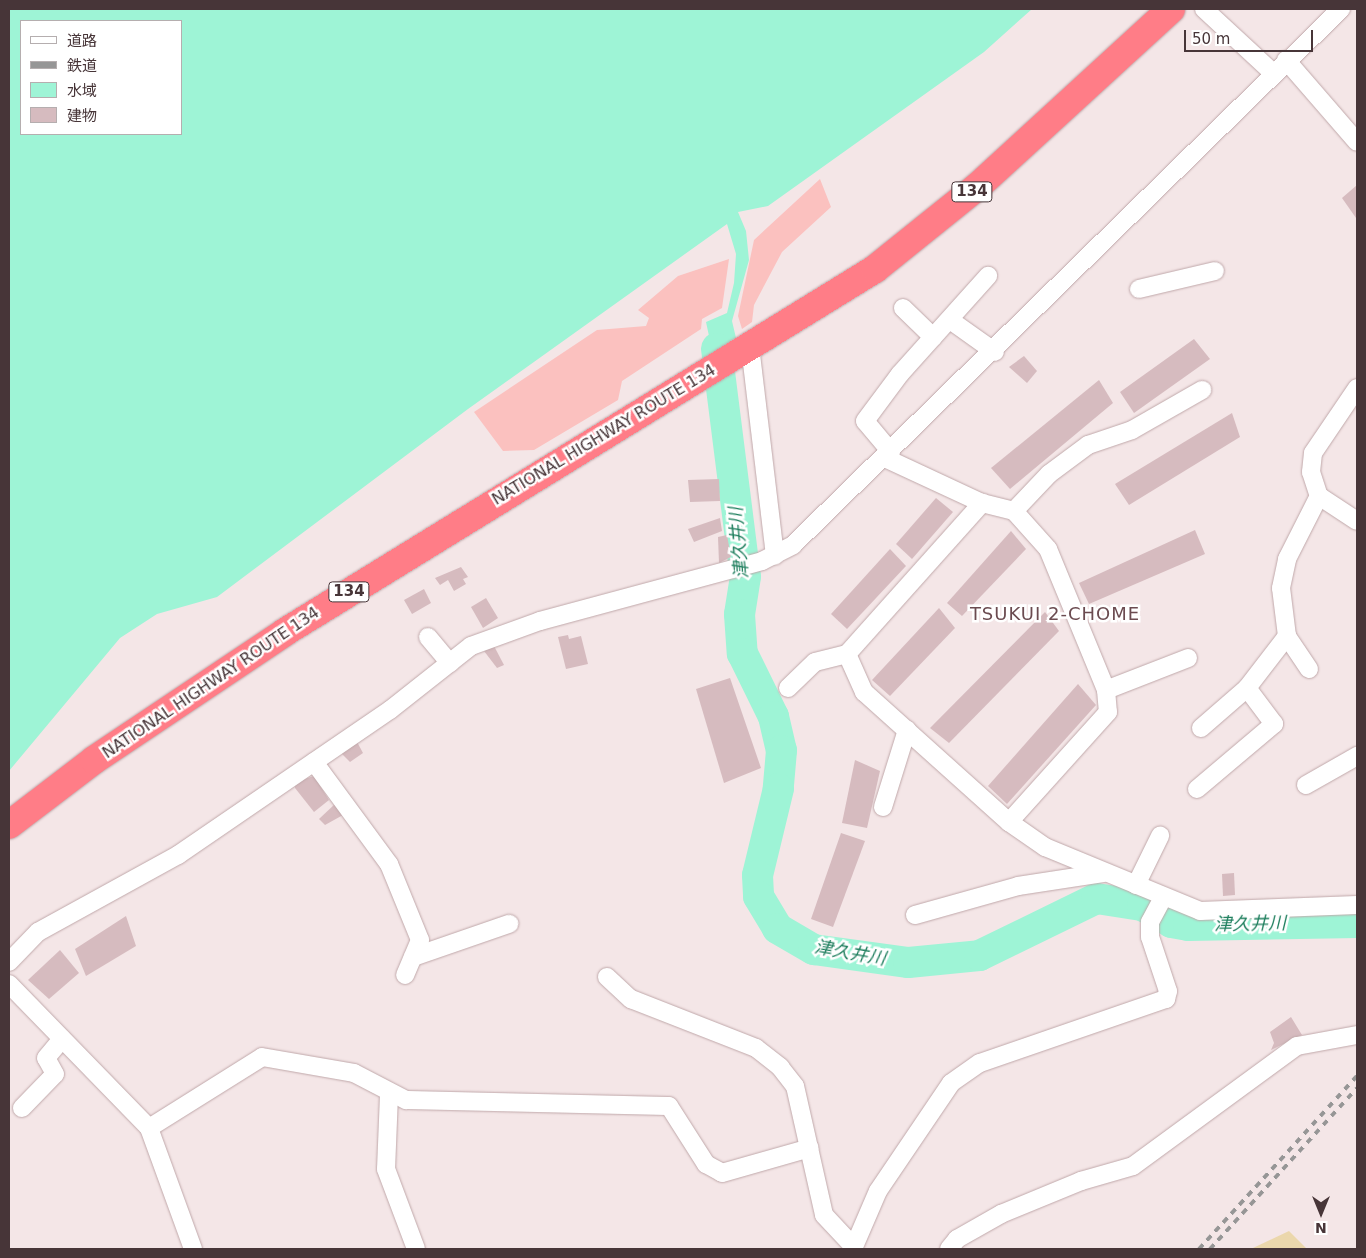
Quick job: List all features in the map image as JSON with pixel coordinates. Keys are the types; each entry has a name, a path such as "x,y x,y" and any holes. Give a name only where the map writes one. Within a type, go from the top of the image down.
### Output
{"highway":[{"name":"NATIONAL HIGHWAY ROUTE 134","path":"9,825 94,760 285,632 875,269 970,193 1171,9"}],"street":[{"path":"1204,9 1280,66 1357,142"},
{"path":"9,962 38,932 178,855 314,762 471,646 540,621 768,558 809,533 995,352 1280,66 1341,9"},
{"path":"1139,289 1198,278 1215,271"},
{"path":"988,276 933,337 866,421 888,455 982,503 1014,511 1048,549 1106,690 1108,712 1009,822"},
{"path":"903,308 933,337"},
{"path":"950,320 995,352"},
{"path":"750,346 768,558"},
{"path":"1357,388 1313,453 1311,472 1319,496 1357,521"},
{"path":"1014,511 1049,474 1088,445 1132,430 1202,390"},
{"path":"1309,669 1287,636 1281,588 1287,559 1319,496"},
{"path":"788,688 815,662 847,654 982,503"},
{"path":"1201,728 1247,688 1287,636"},
{"path":"428,637 450,663"},
{"path":"847,654 864,692 1009,822 1045,848 1136,885 1161,901 1216,913 1357,905"},
{"path":"1106,690 1188,658"},
{"path":"1197,789 1274,724 1247,688"},
{"path":"883,807 907,730"},
{"path":"1306,785 1357,756"},
{"path":"314,762 390,864 420,940 405,974"},
{"path":"1136,885 1160,836"},
{"path":"915,915 1018,886 1103,873"},
{"path":"607,977 631,999 756,1048 780,1067 795,1086 824,1216 853,1248 878,1191 950,1083 980,1063 1166,998 1150,922 1161,901"},
{"path":"413,957 509,924"},
{"path":"9,984 149,1128 194,1249"},
{"path":"949,1249 957,1240 1001,1214 1133,1166 1297,1046 1357,1035"},
{"path":"22,1108 55,1074 46,1058 62,1039"},
{"path":"149,1128 237,1069 262,1057 354,1073 390,1095 406,1100 669,1106 706,1164 722,1173 810,1148"},
{"path":"390,1095 386,1169 416,1249"}],"shaded area":[{"path":"1289,1231 1307,1249 1252,1249 1253,1248"}],"sand":[{"path":"820,179 831,207 782,252 754,305 752,322 742,329 738,316 754,240"},
{"path":"729,259 722,308 702,319 701,329 622,381 618,400 534,450 503,451 474,412 597,330 646,326 649,318 638,310 678,276"}],"water":[{"path":"9,9 1032,9 984,52 768,206 738,212 746,231 749,260 732,321 736,338 712,350 706,322 727,313 734,283 736,254 727,224 468,409 217,597 157,614 120,638 9,771"}],"building":[{"path":"1357,185 1357,217 1356,218 1342,198"},
{"path":"1194,339 1210,359 1134,413 1120,392"},
{"path":"1024,356 1037,371 1027,383 1009,367"},
{"path":"1099,380 1113,403 1010,489 991,468"},
{"path":"1232,413 1240,437 1129,505 1115,484"},
{"path":"719,479 720,501 690,502 688,480"},
{"path":"936,498 953,512 912,559 896,544"},
{"path":"720,518 722,531 694,542 688,529"},
{"path":"1195,530 1205,554 1089,604 1079,583"},
{"path":"1011,531 1026,549 962,616 947,603"},
{"path":"727,535 731,557 719,563 718,537"},
{"path":"890,549 906,566 847,629 831,614"},
{"path":"461,567 468,577 463,579 466,584 454,591 448,580 440,585 435,578"},
{"path":"424,589 431,603 412,614 404,600"},
{"path":"486,598 498,618 483,628 471,607"},
{"path":"939,608 955,628 890,696 872,680"},
{"path":"1045,612 1059,631 949,743 930,728"},
{"path":"568,635 569,639 581,636 588,664 566,669 558,637"},
{"path":"494,646 504,665 497,668 484,651"},
{"path":"730,678 761,768 724,783 696,689"},
{"path":"1078,684 1096,705 1007,804 988,786"},
{"path":"356,740 363,753 350,762 339,751"},
{"path":"855,760 880,771 867,828 842,823"},
{"path":"314,776 329,800 314,812 295,788 295,782"},
{"path":"336,803 343,815 325,825 319,819"},
{"path":"841,833 865,841 833,927 811,919"},
{"path":"1234,873 1235,895 1223,896 1222,874"},
{"path":"126,916 136,946 86,976 75,949"},
{"path":"60,950 79,973 49,999 28,980"},
{"path":"1291,1017 1302,1035 1271,1050 1274,1043 1270,1032"}],"waterway":[{"name":"津久井川","path":"716,348 745,576 739,614 742,653 773,716 781,750 778,788 757,875 758,896 777,928 813,949 908,962 979,955 1096,898 1142,905 1171,922 1188,925 1357,922"}],"railway":[{"path":"1199,1249 1357,1076"},
{"path":"1210,1249 1357,1088"}],"district":[{"name":"TSUKUI 2-CHOME","path":"1055,614"}]}
